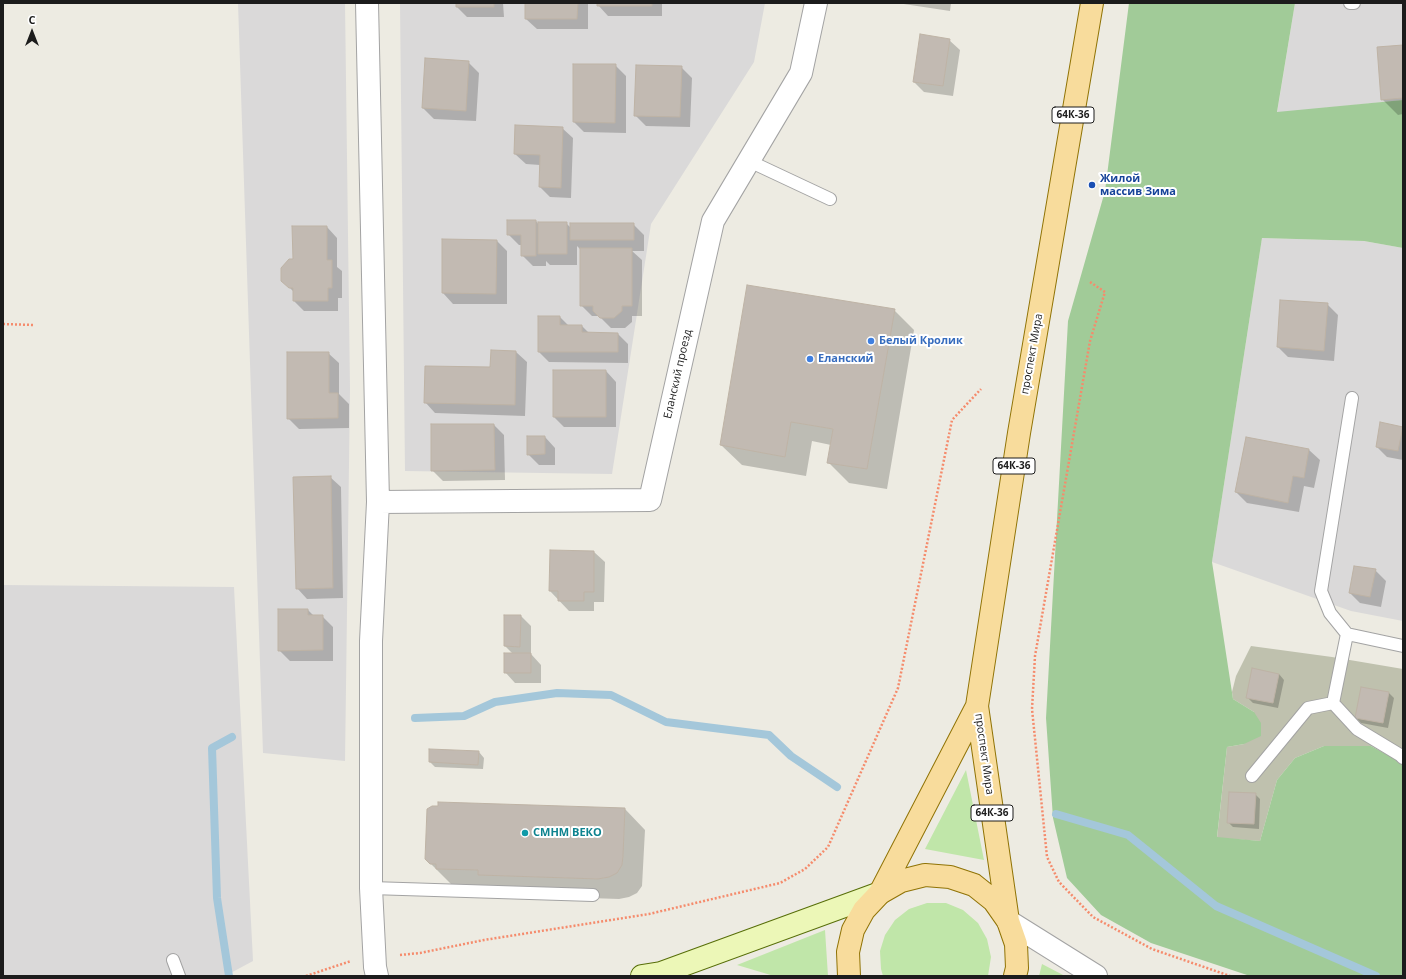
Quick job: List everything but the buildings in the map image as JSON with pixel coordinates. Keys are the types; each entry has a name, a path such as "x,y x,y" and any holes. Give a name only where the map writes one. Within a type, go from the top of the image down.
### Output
{"main road":[{"name":"проспект Мира","path":"1008,921 977,706 1025,399 1092,3"},
{"name":"проспект Мира","path":"880,893 977,706"},
{"name":"64К-36","path":"849,976 848,952 853,930 864,910 880,893 901,880 925,875 950,877 974,885 994,901 1008,921 1016,944 1017,968 1015,976"},
{"path":"660,975 880,893"}],"street":[{"path":"367,3 378,502 371,641 371,888 375,967 377,976"},
{"name":"Еланский проезд","path":"378,502 650,500 713,221 801,73 816,3"},
{"path":"1008,921 1096,976"}],"lane":[{"path":"748,161 830,199"},
{"path":"1352,398 1321,591 1330,613 1347,634 1403,646"},
{"path":"1333,703 1347,634"},
{"path":"1333,703 1357,729 1400,754 1403,758"},
{"path":"1252,776 1308,708 1333,703"},
{"path":"371,888 593,894"},
{"path":"173,960 179,976"}],"path":[{"path":"1090,282 1105,292 1090,341 1035,656 1032,709 1047,857 1059,882 1093,917 1152,949 1230,976"},
{"path":"3,324 34,325"},
{"path":"398,956 484,940 649,914 780,883 805,869 824,851 828,847 898,688 952,420 982,389"},
{"path":"306,976 347,961 354,961"}],"shaded area":[{"path":"238,3 345,3 350,389 345,761 263,753"},
{"path":"400,3 765,3 754,62 651,224 612,474 405,471"},
{"path":"1295,3 1403,3 1403,100 1277,113"},
{"path":"1262,238 1364,241 1403,248 1403,621 1351,611 1212,562"},
{"path":"3,585 234,587 253,961 225,976 3,976"},
{"path":"1251,646 1332,657 1403,669 1403,765 1401,761 1371,746 1324,746 1295,758 1277,780 1260,841 1217,838 1227,747 1244,744 1254,712 1233,699 1232,692 1236,676"}],"green space":[{"path":"1129,3 1295,3 1277,112 1403,100 1403,248 1364,241 1262,238 1212,562 1233,699 1254,712 1261,723 1261,736 1244,744 1227,747 1217,837 1260,841 1277,780 1295,758 1324,746 1371,746 1401,762 1403,765 1403,976 1250,976 1151,943 1101,915 1067,878 1053,818 1046,718 1068,321 1105,191"},
{"path":"966,770 984,860 925,849"},
{"path":"927,903 946,903 963,910 978,923 987,939 991,957 988,976 883,976 880,951 885,935 895,920 909,909"},
{"path":"825,930 828,976 774,976 737,965"},
{"path":"1042,964 1065,976 1039,976"}],"waterway":[{"path":"415,718 464,716 495,702 557,693 611,695 666,722 769,735 791,756 837,787"},
{"path":"229,976 217,898 212,748 232,737"},
{"path":"1056,814 1128,835 1216,906 1376,976"}],"place":[{"name":"Жилой массив Зима","path":"1092,185"},
{"name":"Белый Кролик","path":"871,341"},
{"name":"Еланский","path":"810,359"},
{"name":"СМНМ ВЕКО","path":"525,833"}]}
